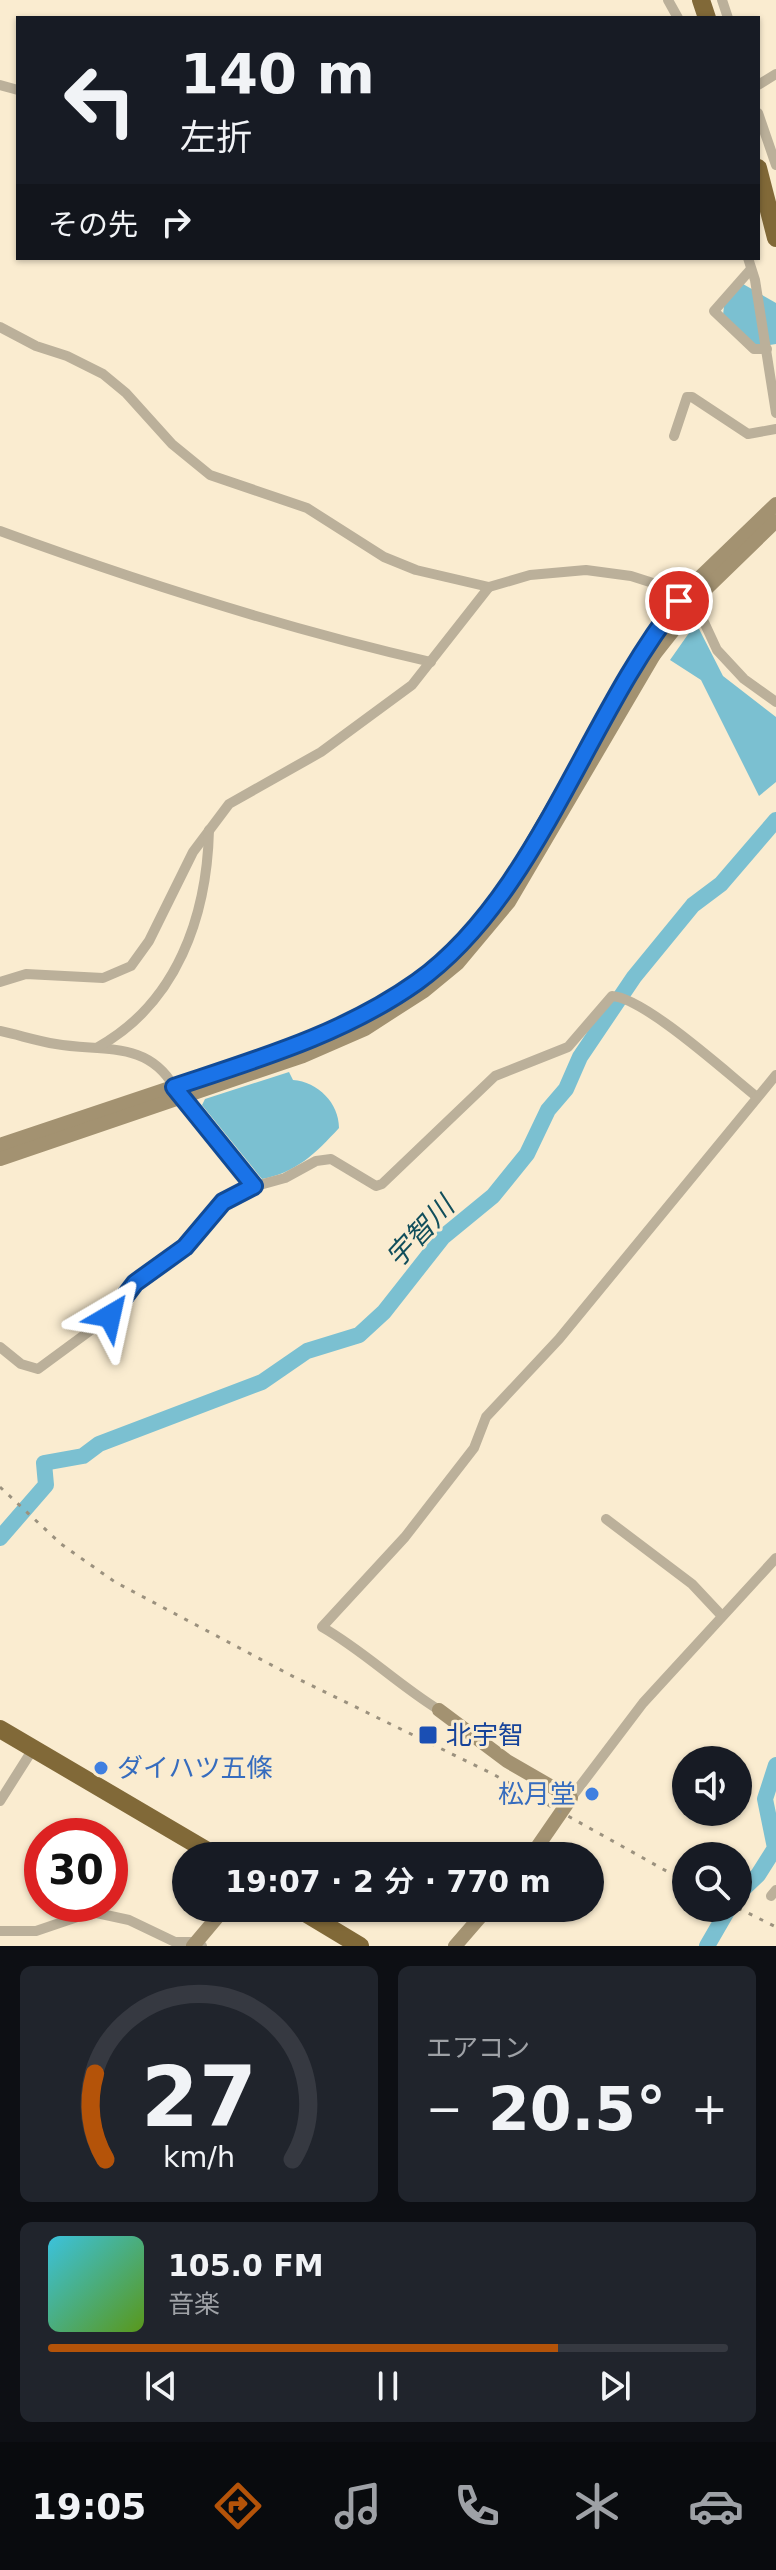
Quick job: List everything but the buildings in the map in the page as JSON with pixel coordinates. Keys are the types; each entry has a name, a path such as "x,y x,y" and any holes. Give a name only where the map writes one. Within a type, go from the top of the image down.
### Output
{"highway":[{"path":"760,176 776,238"},
{"path":"0,1729 192,1842"},
{"path":"320,1922 360,1946"}],"main road":[{"path":"0,1159 348,1024 419,981 449,955 503,893 650,649 701,585 776,504"},
{"path":"701,585 776,521"},
{"path":"0,1145 178,1092"},
{"path":"439,1710 507,1761 571,1798 541,1842"},
{"path":"197,1945 214,1922"},
{"path":"455,1946 476,1922"}],"street":[{"path":"760,119 776,165"},
{"path":"751,269 714,311 754,349 767,349"},
{"path":"751,269 776,413"},
{"path":"0,327 103,374 126,393 172,444 210,475 307,508 384,557 416,570 489,587 530,575 575,571 658,583 678,591 697,607 717,650 744,679 776,702"},
{"path":"674,436 687,397 748,434 776,429"},
{"path":"0,531 139,582 266,622 431,662"},
{"path":"0,982 26,974 103,978 131,966 149,941 209,828 229,804 321,752 412,685 489,587"},
{"path":"96,1048 123,1033 140,1018 176,970 205,890 209,828"},
{"path":"0,1347 21,1364 38,1369 110,1316 135,1283 185,1247 223,1202 254,1186 285,1178 316,1161 331,1159 376,1186 382,1184 495,1076 568,1047 612,996 628,1000 649,1014 757,1097"},
{"path":"0,1031 56,1045 142,1054 165,1071 178,1092 254,1186"},
{"path":"439,1710 403,1688 363,1651 322,1627 405,1537 474,1448 486,1417 559,1339 776,1075"},
{"path":"606,1519 692,1584 722,1616"},
{"path":"571,1798 643,1703 776,1558"},
{"path":"0,1801 33,1749"},
{"path":"0,1931 36,1931 92,1912 129,1920 175,1942 197,1945"}],"water":[{"path":"743,284 776,303 776,344 757,347 723,315 724,306"},
{"path":"696,623 723,676 776,717 776,782 759,796 701,680 670,660"},
{"path":"289,1072 293,1080 311,1085 325,1095 335,1110 339,1128 305,1161 285,1172 262,1179 202,1105 205,1099"}],"waterway":[{"name":"宇智川","path":"0,1538 46,1485 44,1463 83,1456 99,1444 262,1382 307,1351 359,1335 384,1312 443,1237 493,1196 527,1154 548,1110 566,1089 580,1057 634,977 693,905 721,884 776,820"},
{"path":"752,1881 775,1848 765,1799 776,1765"},
{"path":"707,1946 721,1922"}],"railway":[{"path":"0,1487 61,1544 115,1582 294,1677 491,1773 672,1874"},
{"path":"752,1915 776,1927"}],"place":[{"name":"北宇智","path":"428,1735"},
{"name":"ダイハツ五條","path":"101,1768"},
{"name":"松月堂","path":"592,1794"}],"route":[{"path":"110,1316 135,1283 185,1247 223,1202 241,1190 254,1186 174,1087 348,1024 419,981 449,955 475,929 503,893 615,694 679,601"}]}
